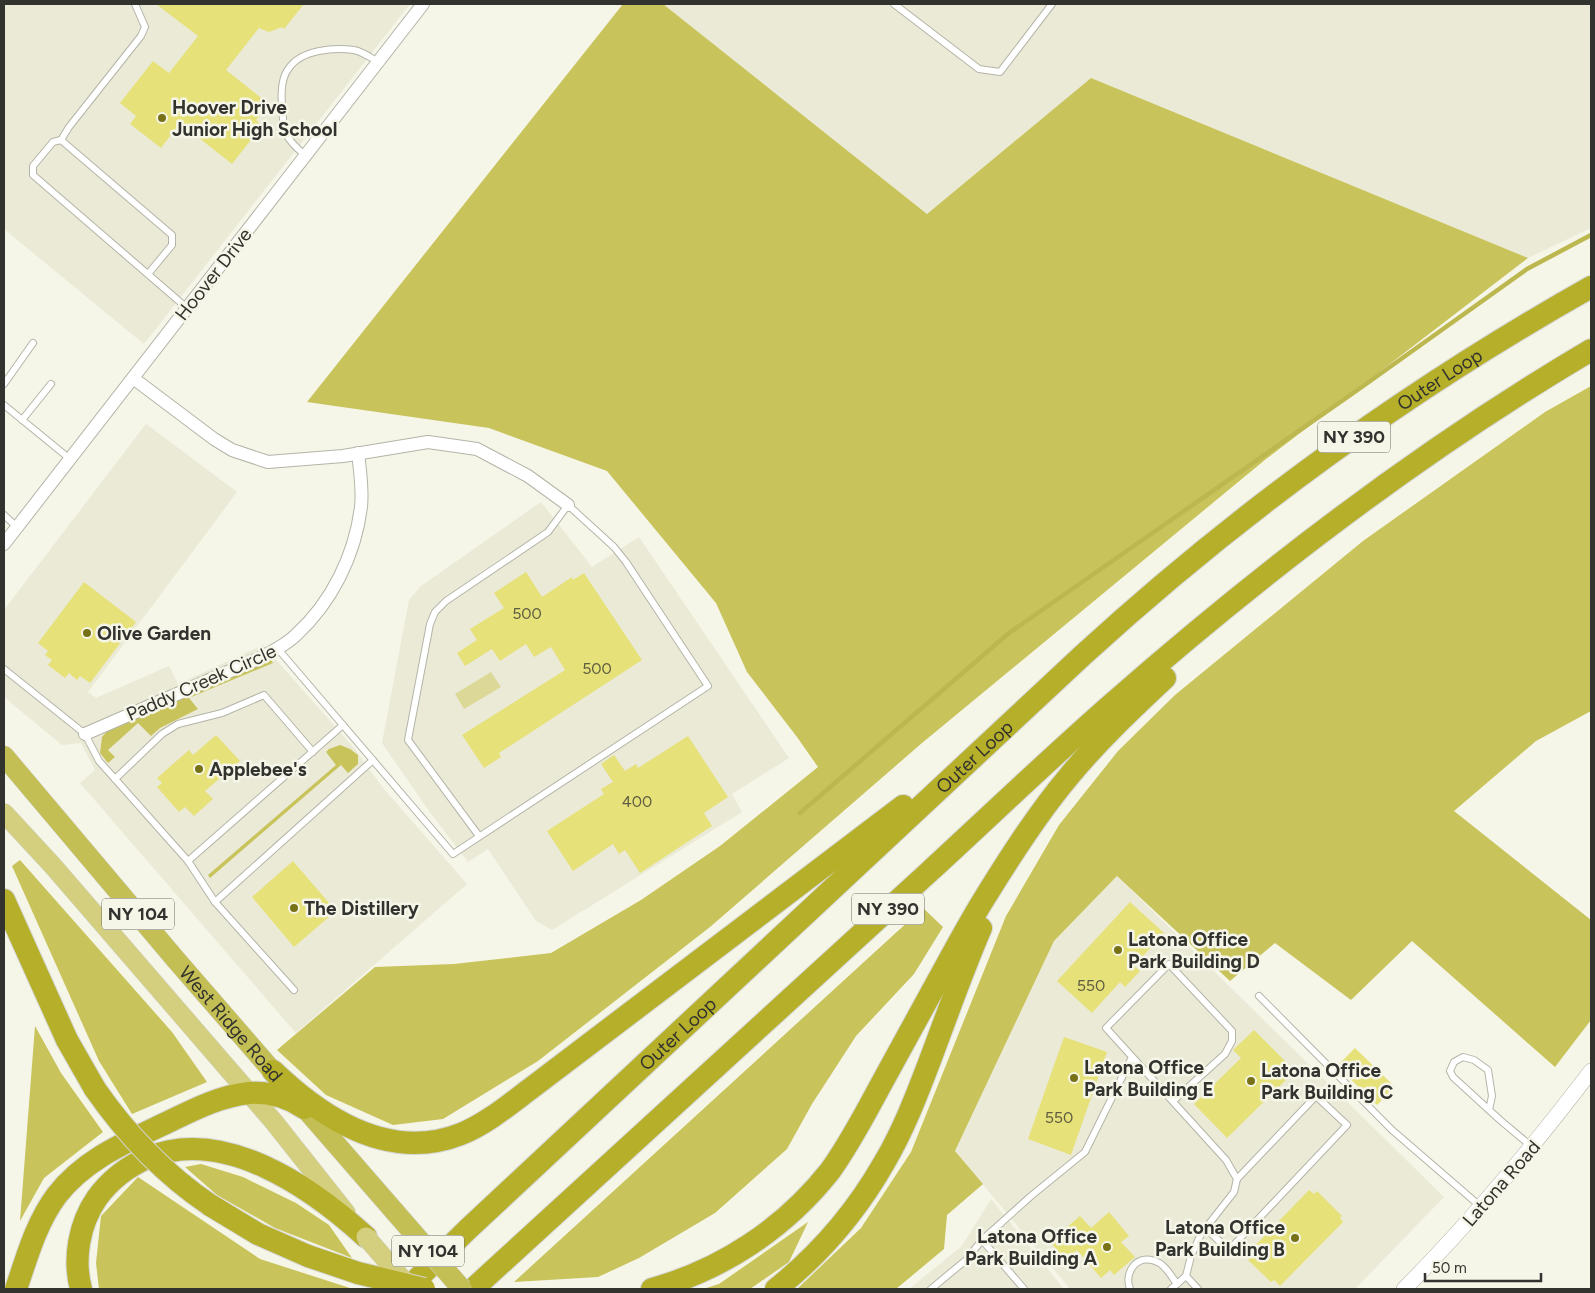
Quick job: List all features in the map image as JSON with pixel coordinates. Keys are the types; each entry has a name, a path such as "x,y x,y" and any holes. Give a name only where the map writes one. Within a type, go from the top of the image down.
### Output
{"highway":[{"name":"Outer Loop","path":"407,1289 467,1230 1147,597 1281,490 1373,423 1515,331 1591,287"},
{"name":"NY 390","path":"473,1289 1092,722 1201,629 1311,540 1428,454 1591,350"},
{"path":"652,1289 700,1272 750,1245 789,1215 824,1178 855,1132 979,908 1031,829 1069,776 1129,712 1311,540"},
{"path":"274,1071 297,1093 322,1112 338,1122 369,1135 392,1141 414,1142 436,1141 467,1131 483,1122 541,1081 777,902 1023,711"},
{"name":"West Ridge Road","path":"4,756 171,954 462,1289"},
{"path":"776,1289 804,1265 840,1228 864,1196 885,1162 913,1104 985,919 1031,829"},
{"path":"4,900 67,1040 95,1089 149,1156 178,1182 210,1205 258,1234 308,1256 352,1271 424,1289"},
{"path":"16,1289 33,1239 45,1214 58,1194 81,1170 110,1150 220,1099 249,1093 279,1096 307,1110"},
{"path":"81,1289 78,1277 78,1252 82,1229 95,1202 109,1184 125,1170 138,1162 163,1153 180,1150 204,1150 232,1155 263,1166 306,1190 366,1237"},
{"path":"392,1289 467,1230"}],"main road":[{"name":"West Ridge Road","path":"4,813 53,866 249,1093 366,1237 411,1289"}],"street":[{"name":"Hoover Drive","path":"4,544 423,4"},
{"path":"133,378 214,439 232,450 268,462 358,453 428,442 477,449 528,476 568,505"},
{"name":"Paddy Creek Circle","path":"85,734 278,649 296,636 313,617 338,580 348,560 356,537 362,506 362,482 358,453"},
{"name":"Latona Road","path":"1404,1289 1481,1207 1532,1147 1591,1071"}],"lane":[{"path":"135,4 145,27 140,36 61,140 53,142 33,166 33,175 187,308"},
{"path":"894,4 979,69 1000,72 1052,4"},
{"path":"305,155 287,137 284,128 281,92 283,80 294,61 312,53 332,50 354,50 364,53 378,62"},
{"path":"61,140 172,235 172,245 148,274"},
{"path":"4,384 33,343"},
{"path":"22,420 51,384"},
{"path":"4,405 70,459"},
{"path":"278,649 453,854 708,686 626,562 614,547 568,505 548,532 446,601 434,612 430,624 408,740 479,836"},
{"path":"4,515 17,527"},
{"path":"4,669 85,734 99,761 188,861 215,902 294,990"},
{"path":"115,779 162,734 178,724 222,713 264,695 312,752"},
{"path":"188,861 344,725"},
{"path":"215,902 373,760"},
{"path":"1173,1101 1226,1054 1232,1041 1232,1031 1168,964 1106,1028 1226,1160 1237,1179"},
{"path":"1259,996 1392,1130 1481,1207"},
{"path":"931,1289 966,1260 982,1240 1031,1196 1085,1152 1132,1057"},
{"path":"1489,1110 1492,1096 1488,1070 1474,1060 1464,1057 1454,1062 1450,1071 1453,1077 1489,1110 1532,1147"},
{"path":"1171,1289 1186,1276 1191,1256 1205,1228 1234,1192 1237,1179 1316,1096 1347,1125 1229,1250 1205,1228"},
{"path":"982,1240 1024,1289"},
{"path":"1130,1289 1128,1274 1136,1263 1142,1260 1156,1261 1162,1265 1177,1284"},
{"path":"1186,1276 1198,1289"}],"shaded area":[{"name":"Hoover Drive Junior High School","path":"6,4 410,4 144,344 4,229 4,7"},
{"path":"623,4 663,4 927,214 1091,78 1528,258 1266,459 922,743 710,927 538,1061 443,1119 393,1125 326,1095 277,1050 375,967 454,964 551,953 641,900 720,846 818,767 747,672 716,603 607,471 489,428 307,402"},
{"path":"663,4 1591,4 1591,228 1528,258 1091,78 927,214"},
{"path":"1591,386 1591,711 1536,741 1454,811 1591,920 1591,1020 1555,1067 1412,941 1351,1000 1275,943 1230,981 1117,876 1054,941 955,1151 983,1184 947,1215 944,1249 896,1289 797,1289 861,1228 911,1152 1006,916 1059,825 1118,751 1175,695 1363,541 1545,412"},
{"path":"146,424 237,492 88,692 96,698 169,666 178,684 263,645 354,748 383,788 467,884 296,1033 80,783 95,770 81,743 62,745 4,697 4,610"},
{"path":"541,502 592,567 639,537 789,758 732,794 742,812 552,930 536,921 488,849 468,862 429,811 382,743 409,600 421,586"},
{"path":"271,660 273,663 189,698 198,709 160,728 151,736 138,723 108,750 115,757 108,763 100,753 102,737 108,730"},
{"path":"491,672 501,687 464,709 455,694"},
{"path":"340,745 358,755 358,764 348,773 341,765 210,878 208,875 336,765 326,752"},
{"path":"20,860 172,1032 207,1082 132,1114 99,1061 12,866"},
{"path":"1117,876 1444,1197 1355,1289 1070,1289 955,1151 1054,941"},
{"path":"923,908 943,927 914,974 856,1036 812,1104 787,1149 715,1213 639,1258 598,1277 514,1282"},
{"path":"35,1026 61,1073 103,1132 44,1178 20,1221"},
{"path":"201,1164 243,1177 296,1203 329,1225 352,1258 275,1228 217,1195 185,1167"},
{"path":"138,1177 260,1259 353,1289 99,1289 96,1263 101,1216"},
{"path":"991,1199 1064,1289 909,1289 962,1246"},
{"path":"808,1222 789,1262 750,1289 703,1289 719,1284"}],"building":[{"path":"156,4 304,4 284,29 282,27 269,32 259,28 226,70 269,104 256,120 262,126 232,164 180,123 161,148 130,124 136,116 120,103 153,61 169,73 198,36"},
{"path":"526,572 542,597 572,577 573,580 584,573 642,660 499,753 501,757 484,768 462,735 565,670 551,647 534,657 526,644 500,661 492,649 465,666 457,653 477,640 470,629 504,608 494,593"},
{"name":"Olive Garden","path":"84,582 136,622 90,683 80,676 77,680 69,673 65,678 48,665 52,660 45,655 48,651 38,643"},
{"name":"Applebee's","path":"216,735 240,761 205,791 213,799 194,816 185,807 179,812 157,787 162,783 157,778 189,750 193,755"},
{"path":"688,736 728,797 704,813 712,826 640,873 625,850 619,854 613,844 573,871 547,831 604,794 601,789 613,782 601,764 614,755 625,771 636,764 638,768"},
{"path":"293,861 336,911 294,947 252,897"},
{"name":"Latona Office Park Building D","path":"1130,902 1164,933 1134,966 1140,971 1125,987 1120,982 1092,1013 1057,981"},
{"name":"Latona Office Park Building C","path":"1254,1030 1295,1071 1227,1138 1194,1104 1241,1058 1233,1050"},
{"name":"Latona Office Park Building E","path":"1064,1037 1107,1052 1071,1155 1028,1139"},
{"path":"1355,1048 1395,1087 1377,1105 1337,1066"},
{"name":"Latona Office Park Building B","path":"1309,1190 1314,1194 1317,1191 1342,1216 1340,1218 1343,1222 1280,1286 1274,1280 1271,1282 1248,1260 1252,1257 1248,1253"},
{"name":"Latona Office Park Building A","path":"1109,1212 1129,1236 1121,1242 1135,1257 1114,1275 1110,1270 1101,1278 1077,1250 1066,1260 1050,1242 1080,1216 1091,1228"}],"waterway":[{"path":"800,813 1009,633 1359,389 1527,269 1591,235"}],"place":[{"name":"Hoover Drive Junior High School","path":"162,118"},
{"name":"Olive Garden","path":"87,633"},
{"name":"Applebee's","path":"199,769"},
{"name":"The Distillery","path":"294,908"},
{"name":"Latona Office Park Building D","path":"1118,950"},
{"name":"Latona Office Park Building E","path":"1074,1078"},
{"name":"Latona Office Park Building C","path":"1251,1081"},
{"name":"Latona Office Park Building B","path":"1295,1238"},
{"name":"Latona Office Park Building A","path":"1107,1247"}]}
